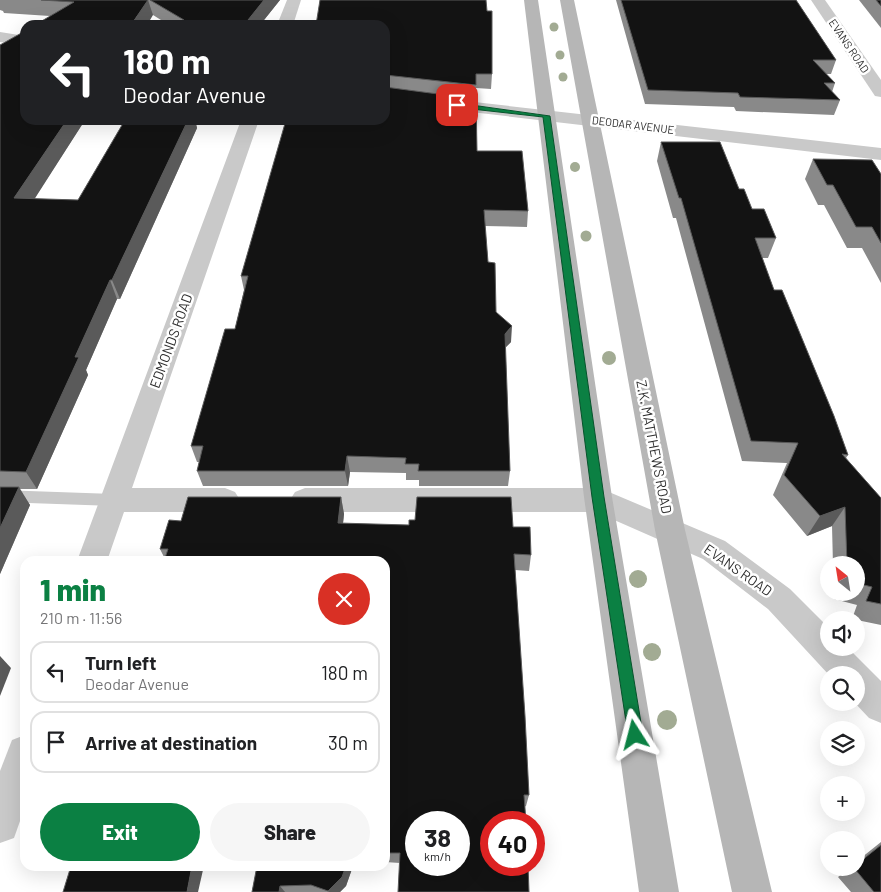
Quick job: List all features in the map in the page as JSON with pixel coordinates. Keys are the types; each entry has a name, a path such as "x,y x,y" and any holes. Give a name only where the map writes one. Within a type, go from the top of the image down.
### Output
{"street":[{"path":"287,20 294,0"},
{"path":"540,0 531,0 546,116 599,500 659,892"},
{"name":"Z.K. MATTHEWS ROAD","path":"567,0 670,530 752,892"},
{"name":"EVANS ROAD","path":"818,0 881,92"},
{"path":"0,37 20,40"},
{"name":"DEODAR AVENUE","path":"390,98 881,154"},
{"name":"EDMONDS ROAD","path":"94,556 248,125"},
{"path":"114,500 252,500"},
{"path":"282,500 599,500"},
{"name":"EVANS ROAD","path":"599,500 714,550 779,599 843,666"},
{"path":"865,689 881,706"},
{"path":"0,824 20,767"}],"lane":[{"path":"0,496 114,500"}],"building":[{"path":"41,0 148,0 134,20 43,20 74,2"},
{"path":"150,0 264,0 248,20 184,20"},
{"path":"320,0 486,0 487,11 492,11 492,74 476,74 476,85 390,76 390,20 317,20"},
{"path":"621,0 796,0 836,60 813,60 835,83 824,83 840,100 740,97 738,93 648,90"},
{"path":"20,34 20,125 64,125 14,198 78,200 122,125 186,125 112,280 110,280 75,357 79,357 26,472 0,471 0,45"},
{"path":"390,88 476,99 477,151 522,151 528,211 484,210 488,262 495,263 496,312 512,326 505,334 510,471 418,471 419,464 405,464 406,458 347,456 345,471 197,471 203,446 191,446 225,329 235,329 248,276 241,276 285,125 390,125"},
{"path":"661,142 720,142 739,189 744,189 752,209 764,209 776,238 755,238 774,290 782,290 848,455 842,454 881,498 881,604 866,601 872,587 865,585 865,556 847,556 845,507 820,516 784,475 798,443 751,441 681,198 679,198"},
{"path":"813,159 872,160 881,174 881,243 872,227 856,227 833,185 827,185"},
{"path":"0,487 19,487 0,528"},
{"path":"188,497 341,497 338,523 409,525 409,520 415,520 417,497 511,497 513,527 530,527 531,555 514,554 529,795 524,795 525,811 480,811 480,876 528,876 529,892 398,892 400,853 390,853 390,556 166,556 168,549 160,549 169,520 181,521"},
{"path":"881,845 881,892 874,892 861,876 865,876 865,858"},
{"path":"69,871 191,871 187,892 63,892"},
{"path":"256,871 344,871 342,877 328,891 311,885 280,886 279,892 252,892"}],"route":[{"path":"457,105 546,116 598,497 635,735"}]}
